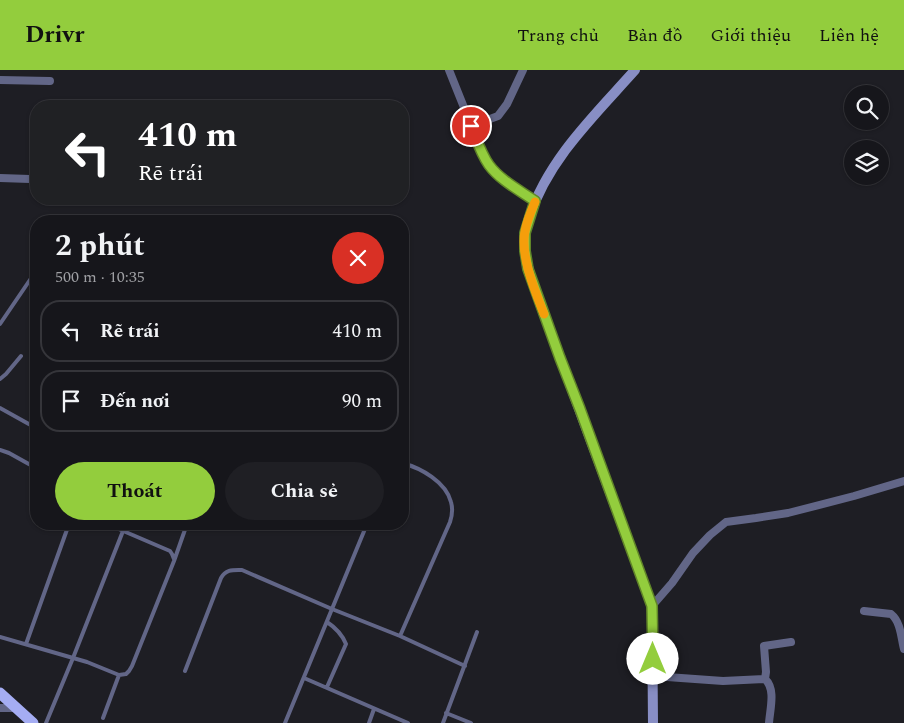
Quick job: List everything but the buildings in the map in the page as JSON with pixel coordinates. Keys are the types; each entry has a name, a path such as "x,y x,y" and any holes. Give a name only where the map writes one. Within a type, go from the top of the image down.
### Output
{"main road":[{"path":"635,70 572,141 550,172 535,201 525,233 525,251 528,269 652,606 653,723"},
{"path":"0,693 33,723"}],"street":[{"path":"449,70 488,165 504,180 535,201"},
{"path":"471,126 498,116 507,104 522,70"},
{"path":"0,80 50,81"},
{"path":"0,178 30,179"},
{"path":"652,606 672,583 693,553 726,522 788,512 854,496 904,481"},
{"path":"864,611 894,616 904,649"},
{"path":"765,678 764,646 791,642"},
{"path":"653,676 723,682 765,678"},
{"path":"765,678 769,682 771,695 769,723"},
{"path":"0,708 17,708"}],"lane":[{"path":"0,324 30,281"},
{"path":"0,379 21,356"},
{"path":"0,408 30,425"},
{"path":"0,450 9,452 30,464"},
{"path":"400,636 452,515 452,503 442,486 419,469 409,465"},
{"path":"26,644 67,530"},
{"path":"0,637 73,658 119,675 126,674 132,666 186,530"},
{"path":"285,723 365,530"},
{"path":"46,723 123,531 170,551 174,561"},
{"path":"185,671 220,578 223,573 228,571 242,570 400,636 465,666"},
{"path":"327,622 335,627 346,644 327,688"},
{"path":"443,723 477,632"},
{"path":"103,718 119,675"},
{"path":"304,678 408,723"},
{"path":"369,723 374,709"},
{"path":"446,714 472,723"}],"slow traffic":[{"path":"535,202 525,233 525,251 528,269 544,314"}],"route":[{"path":"471,126 488,165 504,180 535,201 525,233 528,269 652,606 653,659"}]}
